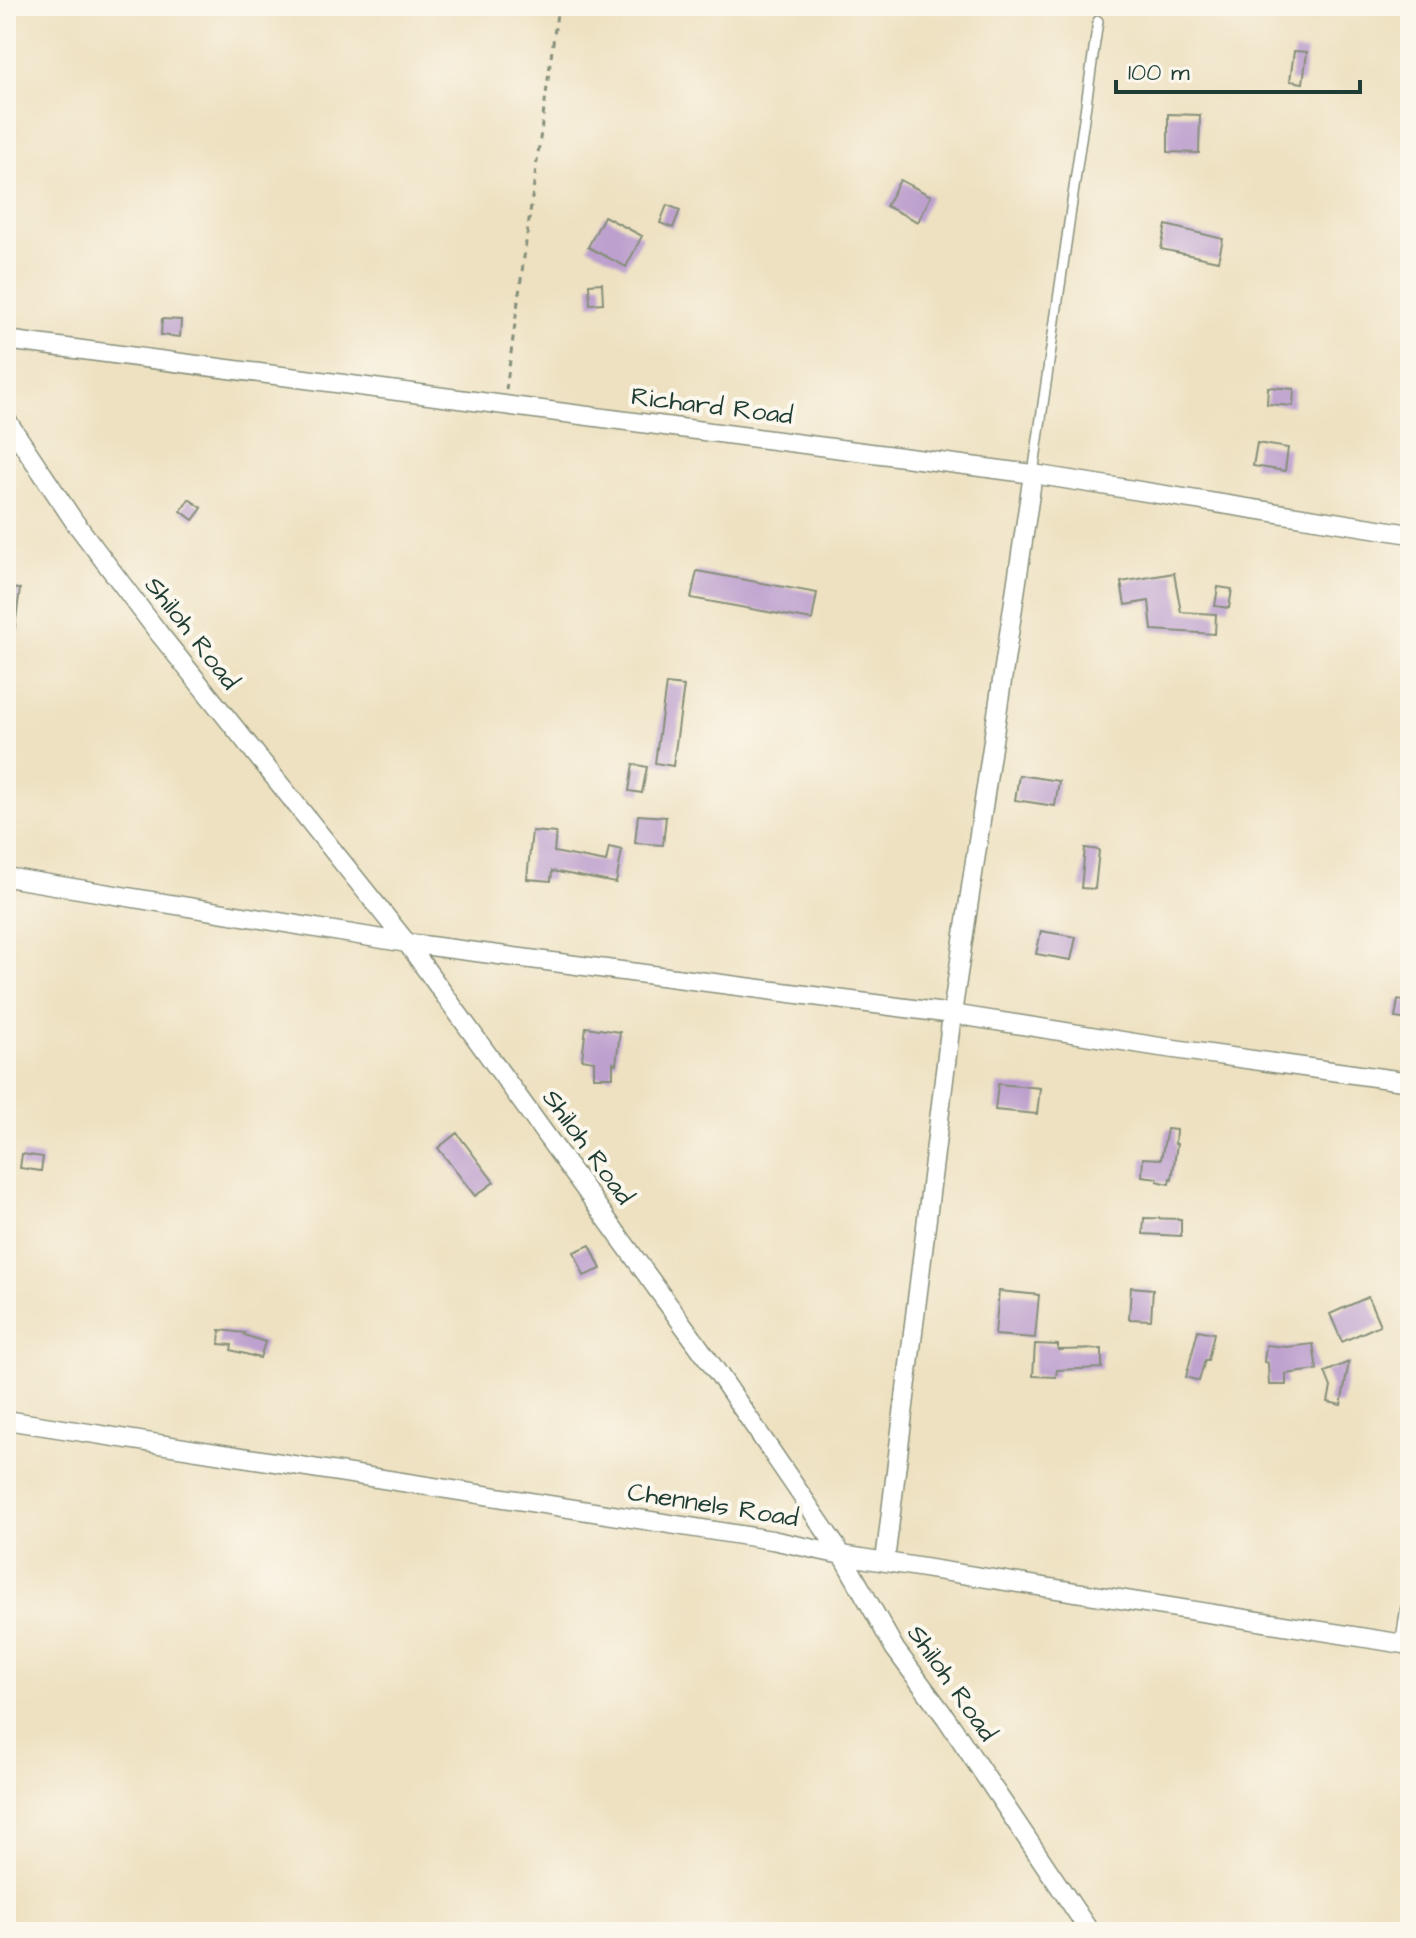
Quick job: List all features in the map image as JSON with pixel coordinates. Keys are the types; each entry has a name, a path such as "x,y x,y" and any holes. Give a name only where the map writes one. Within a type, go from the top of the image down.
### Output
{"street":[{"name":"Richard Road","path":"6,340 1033,474 1410,534"},
{"name":"Shiloh Road","path":"6,419 74,521 158,632 407,943 711,1363 842,1555 895,1649 946,1718 1090,1932"},
{"path":"885,1561 952,1014 1033,474"},
{"path":"6,877 407,943 952,1014 1410,1082"},
{"name":"Chennels Road","path":"6,1420 772,1540 842,1555 1407,1644"},
{"path":"1407,1644 1410,1610"}],"lane":[{"path":"1033,474 1098,21"}],"path":[{"path":"504,406 558,6"}],"building":[{"path":"1294,51 1307,52 1303,83 1290,81"},
{"path":"1168,114 1200,115 1199,153 1168,152"},
{"path":"900,180 931,196 918,222 886,206"},
{"path":"667,205 680,210 673,228 660,223"},
{"path":"604,216 642,236 626,267 588,247"},
{"path":"1166,225 1223,239 1218,261 1161,249"},
{"path":"602,283 603,303 590,304 589,284"},
{"path":"162,319 181,320 180,337 161,335"},
{"path":"1268,387 1294,389 1293,406 1267,404"},
{"path":"1257,443 1288,448 1285,471 1253,466"},
{"path":"189,499 202,508 193,520 181,511"},
{"path":"697,571 817,593 812,620 691,598"},
{"path":"1174,573 1181,612 1216,614 1215,634 1152,630 1149,601 1125,605 1121,582"},
{"path":"1218,587 1232,589 1229,608 1215,606"},
{"path":"6,588 20,589 14,634 6,633"},
{"path":"666,684 684,686 673,766 655,763"},
{"path":"633,764 647,767 642,793 629,791"},
{"path":"1019,775 1059,781 1055,806 1015,800"},
{"path":"638,815 666,817 663,845 635,843"},
{"path":"532,831 556,833 554,852 606,862 609,847 622,850 616,883 552,871 551,881 527,879"},
{"path":"1085,848 1099,850 1095,889 1081,888"},
{"path":"1041,931 1076,937 1071,960 1036,954"},
{"path":"1398,1000 1410,1002 1410,1020 1395,1018"},
{"path":"586,1027 620,1032 613,1077 594,1077 594,1061 582,1059"},
{"path":"998,1084 1040,1088 1037,1114 995,1110"},
{"path":"1167,1129 1176,1130 1177,1144 1169,1184 1157,1181 1158,1178 1142,1176 1143,1158 1161,1159"},
{"path":"457,1133 494,1182 475,1196 438,1148"},
{"path":"22,1154 43,1157 41,1171 20,1168"},
{"path":"1144,1218 1181,1219 1181,1236 1143,1234"},
{"path":"590,1245 601,1269 584,1276 574,1252"},
{"path":"1131,1287 1153,1289 1151,1320 1129,1319"},
{"path":"999,1291 1039,1295 1035,1338 995,1335"},
{"path":"1368,1297 1380,1325 1342,1342 1330,1314"},
{"path":"220,1330 245,1333 265,1342 260,1358 231,1350 232,1345 219,1344"},
{"path":"1198,1330 1214,1333 1199,1381 1186,1377"},
{"path":"1035,1344 1058,1345 1058,1350 1102,1349 1102,1368 1057,1370 1056,1377 1033,1376"},
{"path":"1313,1344 1317,1370 1286,1374 1286,1385 1269,1385 1268,1363 1264,1362 1266,1345 1287,1347"},
{"path":"1349,1362 1341,1405 1328,1402 1331,1387 1325,1372"}]}
